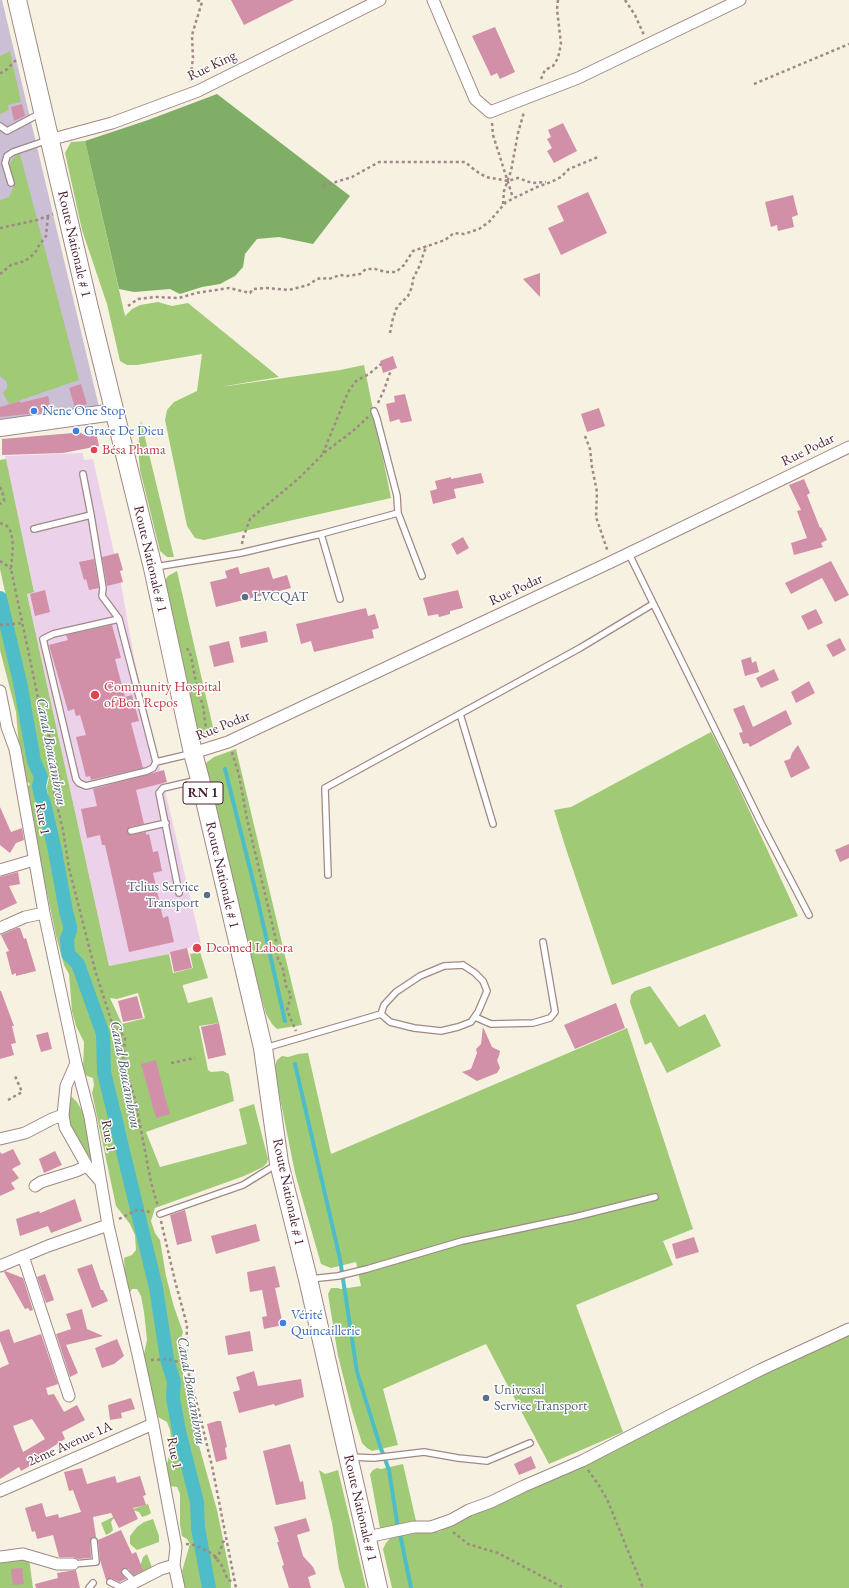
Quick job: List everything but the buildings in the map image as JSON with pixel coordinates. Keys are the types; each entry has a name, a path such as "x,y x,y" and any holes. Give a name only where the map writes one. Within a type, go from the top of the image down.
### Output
{"main road":[{"name":"Route Nationale # 1","path":"17,0 114,412 153,568 193,753 263,1048 279,1163 308,1279 378,1588"}],"street":[{"name":"Rue King","path":"49,140 112,123 190,93 380,0"},
{"path":"433,0 476,99 490,112 578,78 740,0"},
{"path":"0,428 114,412"},
{"name":"Rue Podar","path":"193,753 228,742 628,554 849,447"},
{"name":"Rue 1","path":"0,691 8,727 15,749 44,914 76,1063 90,1117 108,1225 153,1424 176,1547 174,1565 179,1588"},
{"path":"0,870 34,860"},
{"path":"0,928 25,918 44,914"},
{"path":"76,1063 66,1086 63,1115 64,1127 87,1166 101,1182"},
{"path":"0,1139 25,1133 63,1115"},
{"path":"34,1186 87,1166"},
{"path":"0,1266 108,1225"},
{"path":"23,1256 69,1396"},
{"path":"367,1537 414,1527 430,1527 446,1522 469,1510 491,1502 582,1461 760,1370 849,1329"},
{"name":"2ème Avenue 1A","path":"0,1491 153,1424"},
{"path":"0,1557 23,1554 57,1564 73,1564"},
{"path":"123,1588 161,1569 174,1565"}],"lane":[{"path":"0,126 7,131 43,112"},
{"path":"11,182 5,163 7,156 13,152 49,140"},
{"path":"374,411 397,496 398,513 422,576"},
{"path":"83,474 92,515 103,588 102,596 119,618 156,762 153,768 147,771 86,786 79,783 76,779 43,639 53,634 119,618"},
{"path":"153,568 241,553 321,534 398,513"},
{"path":"34,529 92,515"},
{"path":"321,534 340,599"},
{"path":"628,554 761,823 809,915"},
{"path":"328,876 325,788 580,648 653,604"},
{"path":"460,714 493,824"},
{"path":"156,762 193,753"},
{"path":"179,893 159,793 163,788 200,779"},
{"path":"131,832 166,823"},
{"path":"475,1017 490,1024 533,1023 550,1018 555,1012 544,942"},
{"path":"463,965 483,980 486,991 478,1012 471,1022 458,1027 441,1031 414,1028 390,1022 381,1014 384,1005 396,992 420,976 444,966 463,965"},
{"path":"263,1048 381,1014"},
{"path":"160,1214 243,1185 279,1163"},
{"path":"308,1279 358,1272 462,1241 575,1217 655,1197"},
{"path":"348,1457 374,1458 424,1452 487,1461 530,1443"},
{"path":"73,1564 96,1562 94,1541"},
{"path":"125,1572 134,1582"},
{"path":"110,1582 123,1588"}],"path":[{"path":"190,93 193,58 192,34 202,2 197,0"},
{"path":"503,205 504,192 515,155 518,133 525,109 546,70 553,66 558,58 561,44 557,9 558,0"},
{"path":"625,0 635,15 648,45"},
{"path":"754,84 849,44"},
{"path":"490,112 494,135 513,198"},
{"path":"128,306 138,299 156,297 179,298 196,293 229,288 250,293 253,290 267,288 289,290 308,285 322,278 328,279 340,275 347,276 360,274 366,269 396,272 404,265 413,251 445,240 454,233 464,234 479,228 489,222 503,205 513,198 562,177 569,169 598,157"},
{"path":"323,186 352,177 379,162 465,162 486,177 508,180 518,178 532,183 551,182"},
{"path":"0,228 48,216 66,209"},
{"path":"0,274 11,265 26,261 35,253 46,236 48,216"},
{"path":"390,333 397,307 408,296 424,252 428,246"},
{"path":"323,454 348,392 356,381 369,374 381,364"},
{"path":"241,553 243,538 250,518 298,478 323,454 353,431 374,411 391,370"},
{"path":"585,436 590,450 597,492 596,516 611,562"},
{"path":"0,487 4,501 0,504"},
{"path":"0,522 7,526 11,532 13,545 11,569 41,712 51,742 60,781 54,793 63,830 69,868 95,970 111,1020 125,1038 123,1062 135,1099 151,1182 187,1325 186,1364 200,1412 236,1588"},
{"path":"0,562 11,569"},
{"path":"0,625 23,623"},
{"path":"228,742 240,775 247,819 271,918 277,945 278,958 283,969 286,986 291,995 287,1010 292,1019 298,1038"},
{"path":"171,1063 195,1058"},
{"path":"8,1100 22,1092 15,1076"},
{"path":"108,1225 137,1210 160,1214"},
{"path":"139,1359 167,1359 186,1364"},
{"path":"582,1461 607,1500 643,1588"},
{"path":"446,1522 453,1531 468,1544 498,1553 564,1588"},
{"path":"215,1559 219,1554 223,1542 226,1540"},
{"path":"176,1547 187,1544 213,1554 215,1559 222,1566 228,1580 234,1582"}],"shaded area":[{"path":"0,0 2,0 99,407 0,425"},
{"name":"Community Hospital of Bon Repos","path":"83,453 84,460 93,459 121,584 134,658 201,944 169,954 109,966 27,593 34,591 5,456"}],"green space":[{"path":"10,51 21,102 8,105 9,110 0,114 0,56"},
{"path":"217,94 350,196 313,244 279,237 257,239 245,254 243,267 235,276 220,284 202,287 180,294 170,289 134,292 119,289 85,141 148,120"},
{"path":"85,141 125,316 132,309 140,305 158,302 172,306 188,303 279,377 220,387 340,370 364,365 391,498 204,540 195,538 187,526 165,420 167,410 174,402 197,391 202,354 137,365 127,365 120,361 107,304 82,230 65,153 71,142"},
{"path":"20,154 79,380 9,404 3,393 7,388 7,382 0,376 0,200 9,197 11,193 15,183 9,169 10,163 15,156"},
{"path":"141,421 174,557 167,557 160,551 140,470 138,447"},
{"path":"6,459 34,592 27,594 109,966 169,954 173,973 193,968 190,954 200,952 208,978 183,985 183,987 188,1003 212,997 219,1023 199,1026 208,1070 211,1072 223,1071 229,1074 234,1101 146,1132 160,1167 247,1144 239,1109 254,1104 268,1159 267,1163 263,1167 244,1176 155,1208 151,1221 155,1233 160,1240 166,1276 174,1307 183,1332 180,1357 191,1417 217,1510 230,1574 231,1588 210,1588 201,1530 200,1504 185,1451 179,1423 175,1394 175,1380 167,1345 164,1319 106,1073 105,1032 78,958 73,951 71,942 73,931 71,913 63,883 53,826 49,813 47,787 49,778 36,755 16,642 0,569 0,460","holes":["138,993 145,1018 122,1024 110,998 117,999"]},
{"path":"177,571 215,736 211,734 197,734 162,595 165,580 168,576"},
{"path":"0,617 7,648 12,657 34,769 38,777 38,798 45,816 56,872 57,892 67,930 64,950 75,965 101,1033 101,1073 157,1314 178,1437 194,1508 196,1538 203,1588 185,1588 182,1571 190,1544 187,1539 182,1536 180,1525 180,1494 177,1487 170,1486 167,1464 172,1445 170,1430 167,1422 158,1417 145,1364 144,1354 147,1340 141,1296 137,1289 132,1289 129,1294 125,1277 124,1258 132,1255 136,1250 135,1235 130,1224 116,1206 92,1093 94,1085 93,1078 87,1076 83,1071 84,1042 76,1026 72,1011 69,974 64,965 56,936 35,828 31,815 26,789 30,784 26,781 21,759 23,755 19,746 16,712 0,650"},
{"path":"711,732 729,767 798,916 612,985 554,810 571,807"},
{"path":"236,749 302,1025 277,1029 266,1014 232,892 202,770 207,762 214,757"},
{"path":"650,986 679,1027 705,1014 721,1046 667,1073 651,1042 645,1045 630,1002 631,995 635,991"},
{"path":"627,1028 693,1229 663,1241 673,1265 576,1305 623,1432 549,1464 486,1344 383,1389 398,1445 372,1451 367,1448 362,1443 338,1356 328,1294 331,1288 341,1289 361,1286 356,1262 331,1268 321,1264 295,1173 277,1083 275,1066 277,1060 282,1056 288,1057 308,1053 331,1154"},
{"path":"69,1096 77,1102 85,1116 90,1136 89,1158 67,1125"},
{"path":"849,1333 849,1588 392,1588 383,1549 392,1536 428,1530 438,1532"},
{"path":"403,1464 416,1521 415,1524 383,1531 380,1528 370,1474 377,1468 381,1469"},
{"path":"319,1470 325,1474 338,1470 366,1588 345,1588 339,1569 332,1523"},
{"path":"148,1504 151,1513 142,1517 139,1512 133,1510 113,1519 111,1522 113,1530 106,1535 101,1523 121,1513"},
{"path":"153,1519 159,1536 159,1542 137,1550 130,1544 130,1536 137,1527 144,1522"},
{"path":"147,1554 153,1570 135,1579 129,1572 141,1564 143,1557"},
{"path":"29,1558 33,1588 0,1588 0,1563"}],"waterway":[{"name":"Canal Boucambrou","path":"0,598 20,682 34,761 41,777 39,786 55,851 70,926 67,939 68,954 78,964 103,1034 104,1072 156,1288 167,1359 174,1382 173,1398 179,1431 197,1502 198,1528 209,1588"},
{"path":"225,769 257,897 285,1021"},
{"path":"295,1064 340,1259 357,1372 389,1470 398,1528"},
{"path":"400,1534 411,1588"}],"place":[{"name":"Nene One Stop","path":"34,411"},
{"name":"Grace De Dieu","path":"76,431"},
{"name":"Bésa Phama","path":"94,450"},
{"name":"LVCQAT","path":"245,597"},
{"name":"Community Hospital of Bon Repos","path":"95,695"},
{"name":"Telius Service Transport","path":"207,895"},
{"name":"Deomed Labora","path":"197,948"},
{"name":"Vérité Quincaillerie","path":"283,1323"},
{"name":"Universal Service Transport","path":"486,1398"}]}
